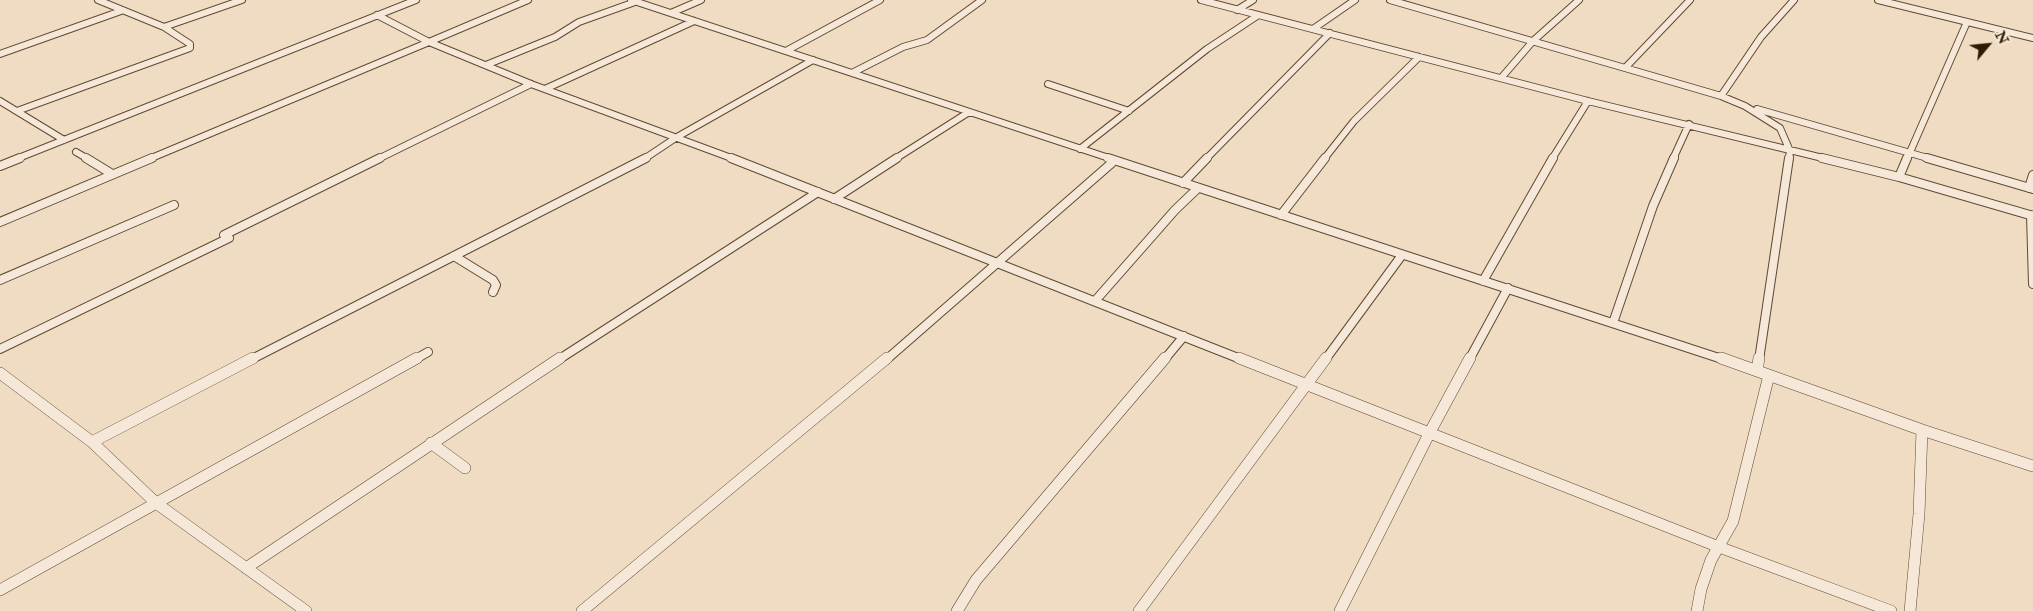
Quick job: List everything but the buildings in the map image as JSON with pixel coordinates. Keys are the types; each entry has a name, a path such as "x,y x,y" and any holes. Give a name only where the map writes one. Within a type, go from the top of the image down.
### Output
{"street":[{"path":"17,111 190,48 190,44 164,27 98,0"},
{"path":"164,27 242,0"},
{"path":"0,166 416,0"},
{"path":"0,222 528,0"},
{"path":"671,13 701,0"},
{"path":"786,51 880,0"},
{"path":"852,73 903,47 927,40 982,0"},
{"path":"1201,0 1588,101 1689,124 1899,177 2032,216 2033,284"},
{"path":"1237,10 1253,0"},
{"path":"1313,29 1355,0"},
{"path":"1390,0 1721,96 1745,106 1910,152 2031,189 2033,175"},
{"path":"1502,78 1533,41 1579,0"},
{"path":"1625,68 1690,0"},
{"path":"1721,96 1761,36 1794,0"},
{"path":"1878,0 1903,3 1967,22 2033,38"},
{"path":"486,65 555,37 579,22 633,1 1183,184 1757,370 1922,430 2033,466"},
{"path":"0,54 121,11"},
{"path":"377,15 429,42 546,90 677,137 1719,547 1891,611"},
{"path":"1080,149 1207,49 1257,16"},
{"path":"546,90 694,21"},
{"path":"1899,177 1967,22"},
{"path":"1183,184 1307,54 1330,33"},
{"path":"1281,215 1354,121 1419,57"},
{"path":"92,442 353,306 634,166 677,137 813,60"},
{"path":"0,349 531,84"},
{"path":"1048,84 1128,111"},
{"path":"1484,281 1533,190 1588,101"},
{"path":"0,102 64,140"},
{"path":"1745,106 1780,128 1790,151 1757,370"},
{"path":"834,199 969,112"},
{"path":"1613,323 1653,206 1689,124"},
{"path":"76,152 112,174"},
{"path":"582,611 902,346 1114,161"},
{"path":"1095,301 1175,210 1198,188"},
{"path":"246,568 431,443 818,192"},
{"path":"0,280 174,205"},
{"path":"1139,611 1402,255"},
{"path":"454,256 494,280 496,285 493,292"},
{"path":"1340,611 1430,432 1508,288"},
{"path":"957,611 976,580 1184,336"},
{"path":"0,590 428,352"},
{"path":"0,373 92,442 156,503 306,611"},
{"path":"1697,611 1701,590 1719,547 1733,521 1769,374"},
{"path":"1910,611 1919,514 1922,430"},
{"path":"431,443 465,468"}]}
